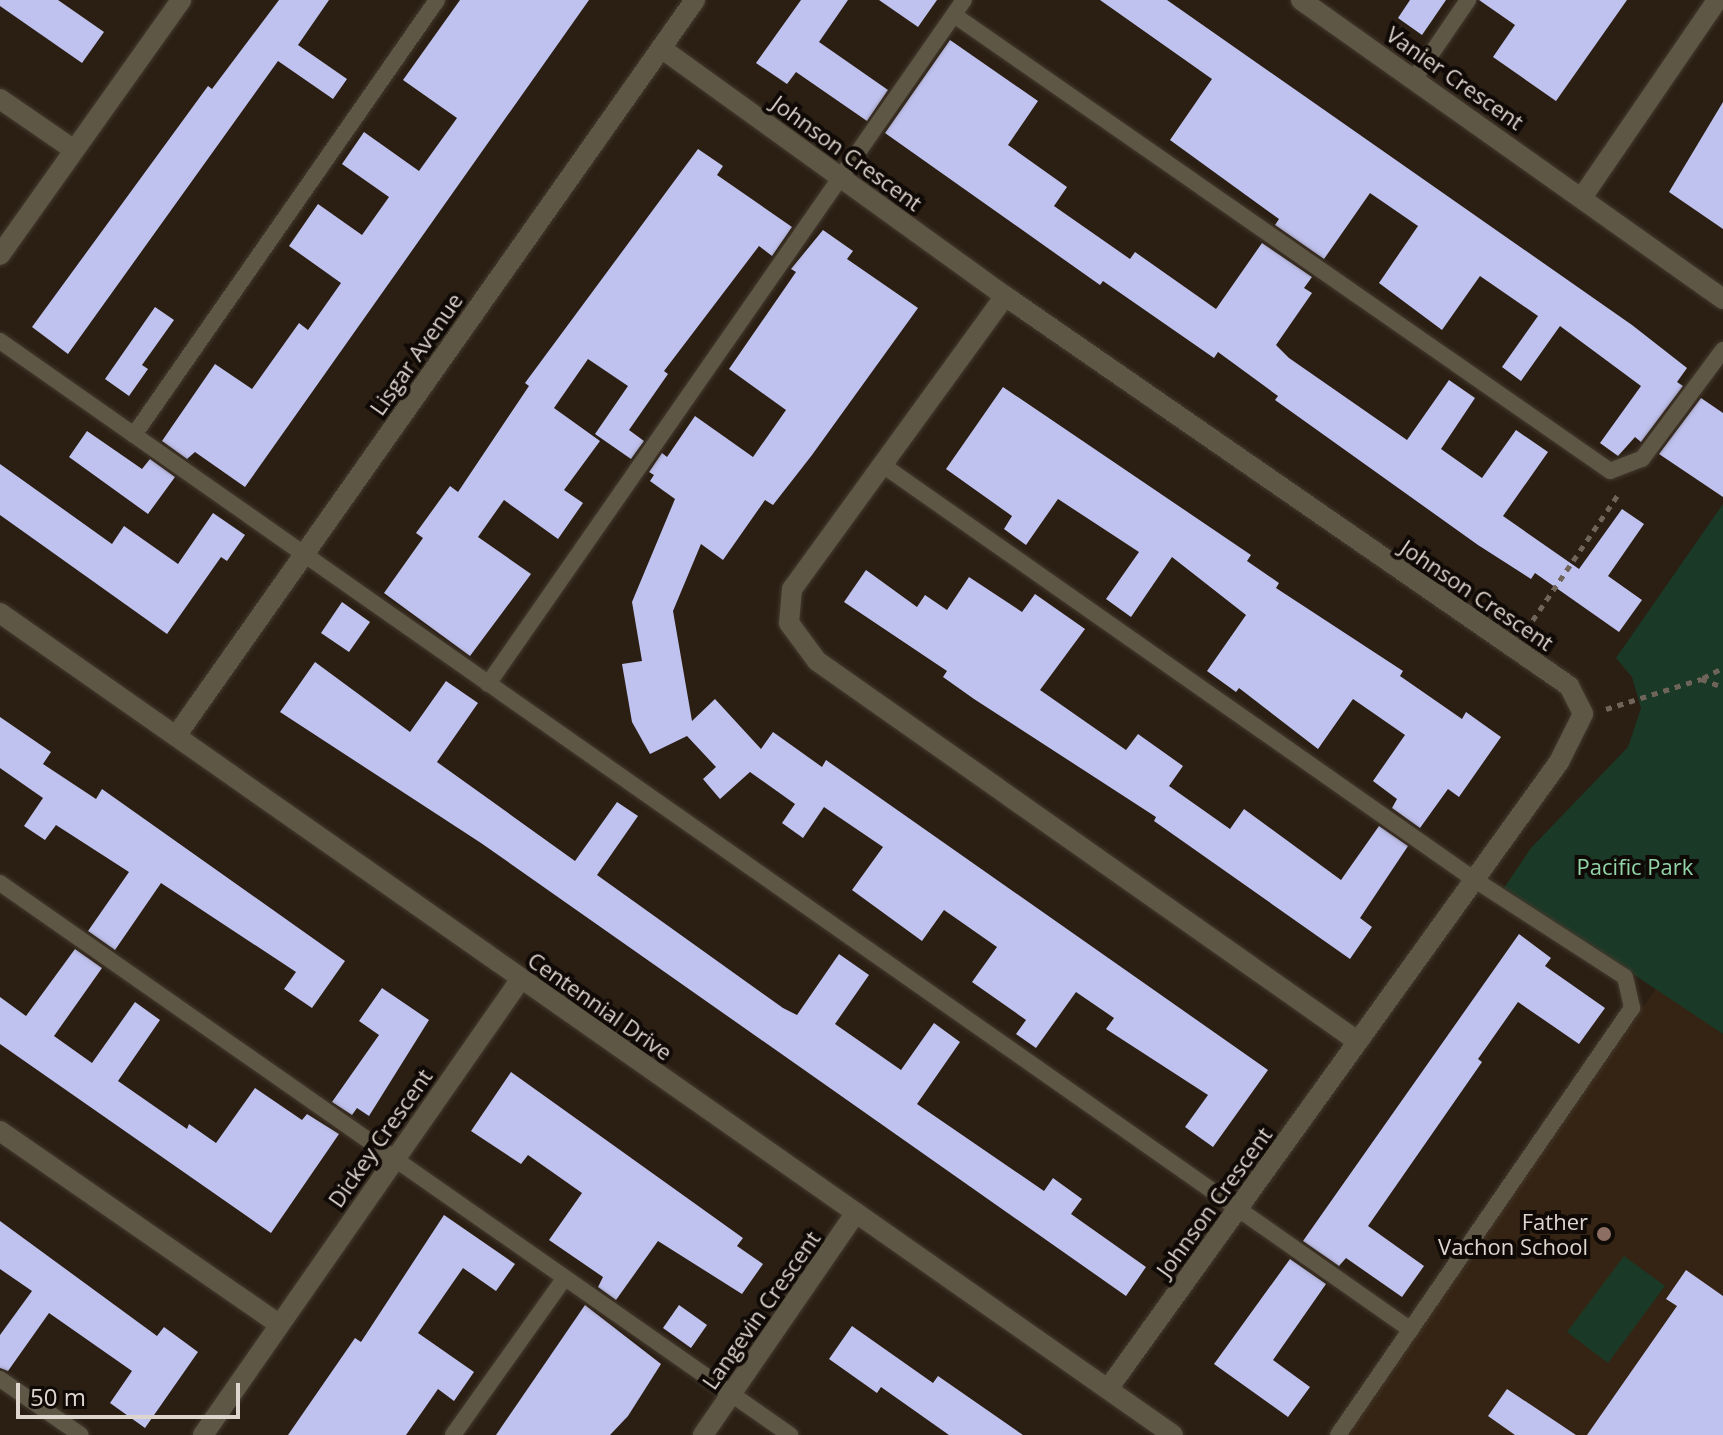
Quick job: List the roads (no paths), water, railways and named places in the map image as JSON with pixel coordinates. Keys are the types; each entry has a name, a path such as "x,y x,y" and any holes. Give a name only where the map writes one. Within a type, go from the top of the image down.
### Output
{"street":[{"path":"0,255 181,0"},
{"name":"Lisgar Avenue","path":"176,736 695,0"},
{"name":"Vanier Crescent","path":"1301,0 1583,196 1723,299"},
{"path":"1583,196 1717,0"},
{"name":"Johnson Crescent","path":"661,48 1005,296 1569,686 1583,714 1559,762 1472,878 1238,1211 1108,1389"},
{"path":"0,99 74,150"},
{"path":"1005,296 792,589 789,623 817,661 1357,1041"},
{"name":"Centennial Drive","path":"0,613 1173,1435"},
{"name":"Dickey Crescent","path":"203,1435 520,980"},
{"path":"0,1131 279,1324"},
{"name":"Langevin Crescent","path":"703,1435 856,1212"}],"lane":[{"path":"134,435 437,0"},
{"path":"488,684 964,0"},
{"path":"1414,79 1468,0"},
{"path":"954,15 1610,471 1642,459 1723,350"},
{"path":"0,341 1411,1330"},
{"path":"884,466 1472,878 1625,977 1632,1008 1338,1435"},
{"path":"0,883 790,1435"},
{"path":"453,1435 564,1279"},
{"path":"0,1379 81,1435"}],"place":[{"name":"Father Vachon School","path":"1604,1234"}],"park label":[{"name":"Pacific Park","path":"1635,867"}]}
